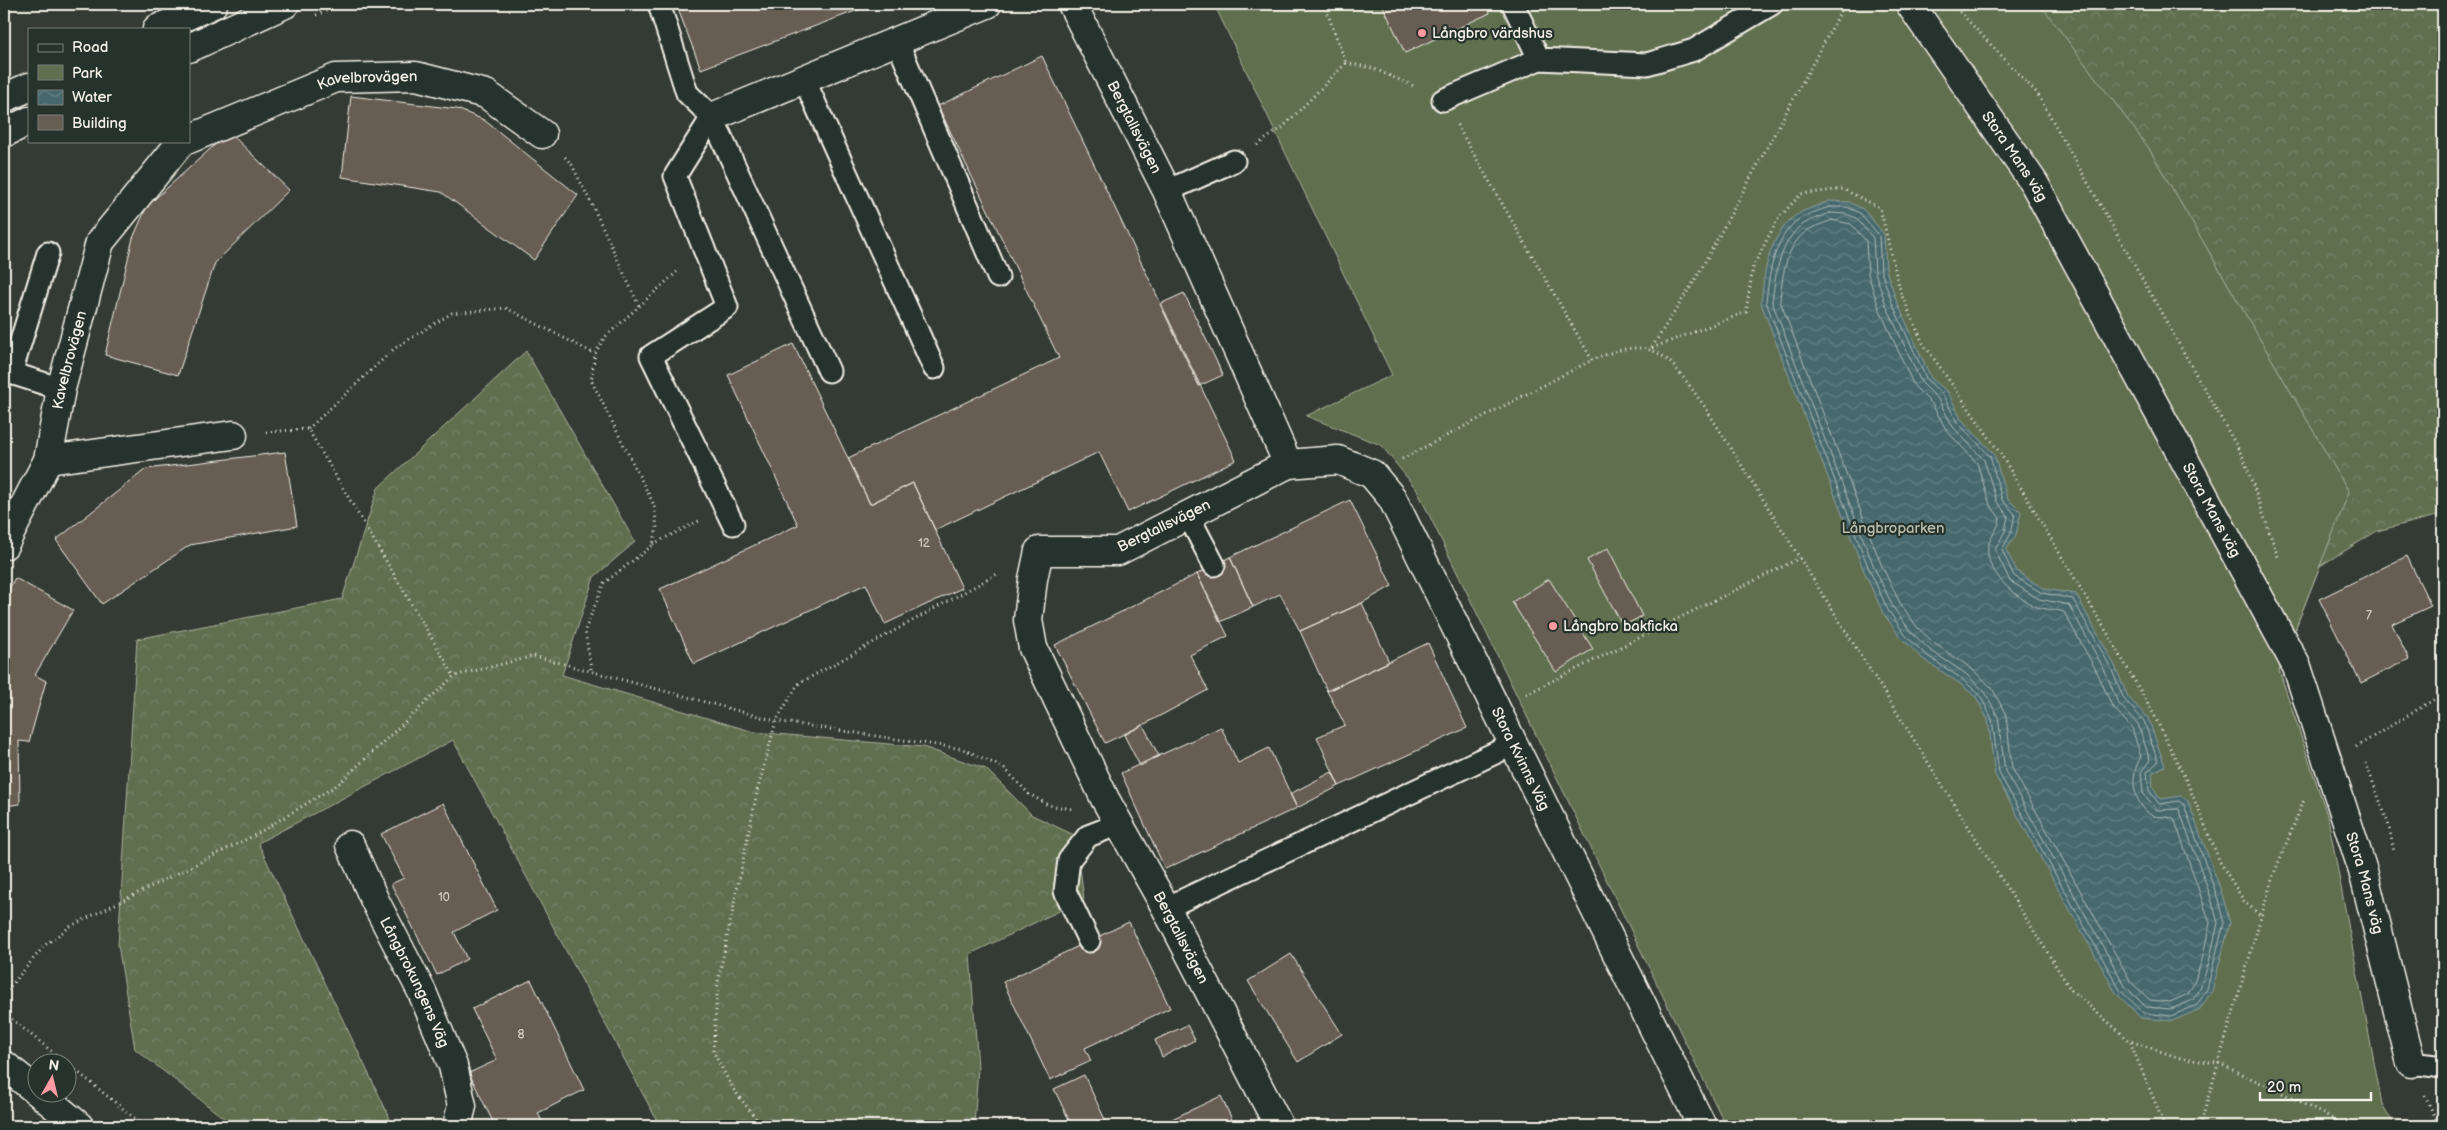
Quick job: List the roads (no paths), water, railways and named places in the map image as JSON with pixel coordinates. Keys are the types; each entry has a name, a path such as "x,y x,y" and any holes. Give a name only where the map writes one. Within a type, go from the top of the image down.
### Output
{"street":[{"path":"160,28 213,4"},
{"path":"190,48 285,4"},
{"path":"712,117 987,4"},
{"name":"Bergtallsvägen","path":"1072,4 1167,191 1288,464 1118,550 1039,551 1033,579 1028,620 1033,648 1105,799 1166,908 1280,1126"},
{"name":"Stora Mans väg","path":"1910,4 2038,192 2297,667 2363,871 2411,1062"},
{"name":"Kavelbrovägen","path":"190,139 336,78 416,76 486,94 542,134"},
{"path":"4,98 28,87"},
{"path":"4,133 28,121"},
{"name":"Kavelbrovägen","path":"4,545 48,460 61,389 100,242 181,142"},
{"path":"48,460 233,435"},
{"name":"Stora Kvinns Väg","path":"1288,464 1338,460 1372,474 1392,498 1702,1126"},
{"name":"Långbrokungens Väg","path":"350,845 375,901 422,992 453,1066 462,1106 456,1126"},
{"path":"4,1065 28,1084"},
{"path":"50,1102 79,1126"}],"lane":[{"path":"659,4 688,93 712,117 829,370"},
{"path":"1513,4 1539,59"},
{"path":"1443,100 1539,59 1647,64 1694,50 1772,4"},
{"path":"897,41 998,277"},
{"path":"804,79 934,368"},
{"path":"712,117 675,176 727,307 651,356 728,516"},
{"path":"1167,191 1234,161"},
{"path":"48,253 11,373 61,389"},
{"path":"1188,515 1214,565"},
{"path":"1166,908 1514,744"},
{"path":"1089,941 1065,891 1069,860 1088,836 1119,824"},
{"path":"2411,1062 2443,1067"}],"water":[{"path":"1829,201 1849,202 1863,209 1884,234 1886,270 1897,302 1931,378 1948,392 1961,419 1994,454 2007,498 2021,512 2016,535 2006,550 2017,571 2044,589 2076,594 2115,666 2128,697 2148,718 2165,766 2152,773 2153,788 2161,799 2181,796 2188,801 2221,891 2230,923 2212,991 2200,1009 2172,1021 2141,1018 2116,993 1995,775 1988,720 1976,697 1923,659 1902,639 1883,613 1864,571 1761,303 1768,258 1783,229 1798,214"}],"place":[{"name":"Långbro värdshus","path":"1422,33"},
{"name":"Långbro bakficka","path":"1553,626"}],"park label":[{"name":"Långbroparken","path":"1893,528"}]}
